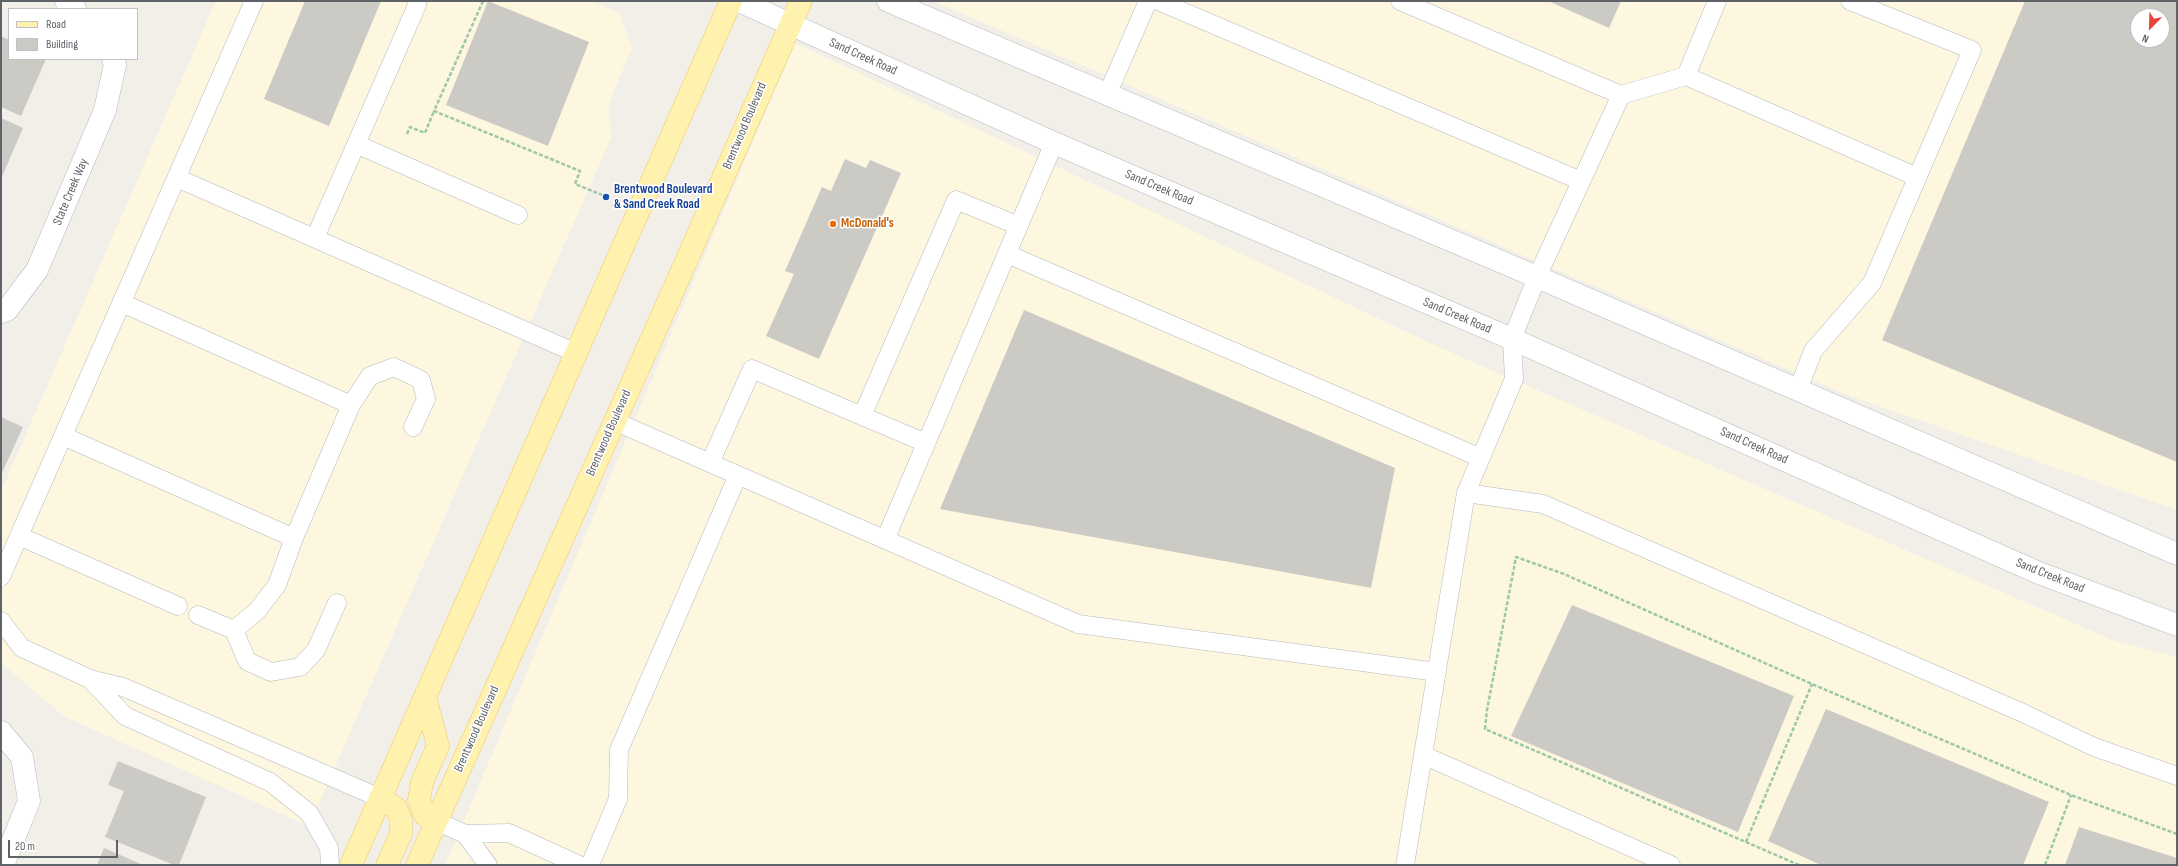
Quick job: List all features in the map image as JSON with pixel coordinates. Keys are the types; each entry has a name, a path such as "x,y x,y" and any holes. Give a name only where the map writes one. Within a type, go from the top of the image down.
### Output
{"main road":[{"path":"66,1 74,8"},
{"path":"351,865 638,209 731,1"},
{"name":"Sand Creek Road","path":"739,1 1054,143 1512,339 2039,573 2177,626"},
{"name":"Brentwood Boulevard","path":"417,865 800,1"},
{"path":"888,1 1537,277 2177,554"},
{"name":"State Creek Way","path":"1,312 7,310 38,270 105,110 115,64 113,60"},
{"path":"425,696 438,746 422,782 419,800 425,815 436,822"},
{"path":"1,732 22,757 29,801 3,865"},
{"path":"380,798 396,808 401,820 401,834 388,865"}],"lane":[{"path":"1,577 254,1"},
{"path":"315,238 417,6 416,1"},
{"path":"1107,95 1148,1"},
{"path":"1158,1 1581,181"},
{"path":"1400,1 1620,95 1686,76 1917,177"},
{"path":"1686,76 1717,1"},
{"path":"1798,390 1813,351 1872,283 1972,50 1850,1"},
{"path":"1405,865 1466,493 1514,379 1512,339 1537,277 1620,95"},
{"path":"885,540 1054,143"},
{"path":"356,144 518,215"},
{"path":"177,178 576,353"},
{"path":"862,416 956,200 1019,226"},
{"path":"1007,254 1481,458"},
{"path":"122,303 351,405"},
{"path":"234,630 258,611 278,585 294,538 351,405 370,376 394,367 421,380 426,399 413,427"},
{"path":"710,462 752,370 926,443"},
{"path":"614,421 1078,624 1437,672"},
{"path":"63,436 294,538"},
{"path":"590,865 618,800 619,750 738,475"},
{"path":"1466,493 1543,504 2023,713 2101,750 2177,776"},
{"path":"19,536 178,606"},
{"path":"198,615 234,630 247,661 271,672 300,667 316,650 337,603"},
{"path":"1,622 22,648 90,679 123,687 380,798"},
{"path":"90,679 124,716 270,782 309,813 329,848 330,865"},
{"path":"1423,755 1671,865"},
{"path":"436,822 465,834 509,833 579,865"},
{"path":"465,834 488,865"}],"path":[{"path":"395,162 410,127 424,133 483,1"},
{"path":"434,111 580,171 575,184 638,209"},
{"path":"1799,865 1486,729 1487,710 1516,557 1564,574 1812,684 2071,795 2177,834"},
{"path":"1746,842 1812,684"},
{"path":"2046,865 2071,795"}],"shaded area":[{"path":"216,1 591,1 619,12 632,48 609,103 611,138 309,826 65,717 1,663 1,491"},
{"path":"933,1 2177,1 2177,510 1845,394"},
{"path":"795,43 1445,350 2115,641 2177,657 2177,865 445,865"}],"building":[{"path":"305,1 381,1 329,126 264,99"},
{"path":"488,1 589,42 548,146 446,105"},
{"path":"1548,1 1621,1 1609,28"},
{"path":"2025,1 2177,1 2177,462 1882,340"},
{"path":"1,36 8,40 8,60 46,60 21,116 1,107"},
{"path":"1,118 23,128 1,179"},
{"path":"845,159 866,168 870,160 901,173 819,359 766,336 794,274 785,271 822,187 831,191"},
{"path":"1024,310 1395,468 1371,588 940,509"},
{"path":"1,417 23,427 1,475"},
{"path":"1572,605 1794,696 1738,832 1511,736"},
{"path":"1826,709 2049,802 2023,865 1821,865 1768,841"},
{"path":"118,761 206,797 179,865 174,865 105,837 124,791 108,785"},
{"path":"2079,827 2177,858 2177,865 2065,865"},
{"path":"104,848 143,865 97,865"}],"place":[{"name":"Brentwood Boulevard & Sand Creek Road","path":"606,197"},
{"name":"McDonald's","path":"833,224"}]}
